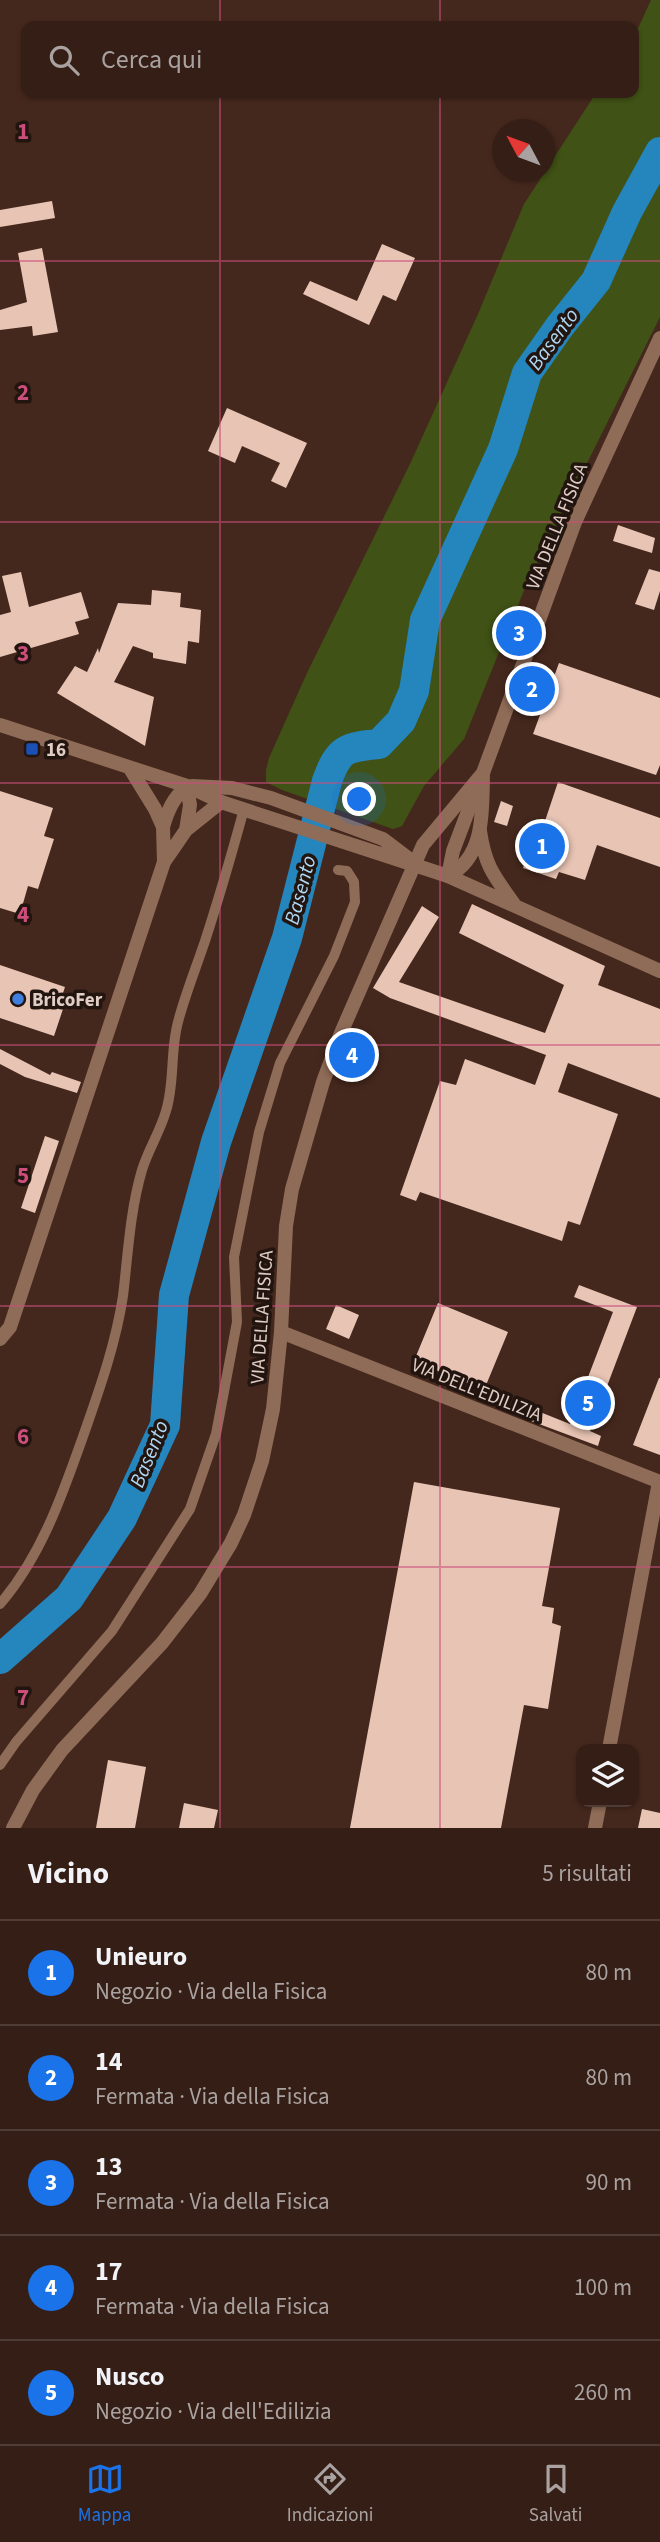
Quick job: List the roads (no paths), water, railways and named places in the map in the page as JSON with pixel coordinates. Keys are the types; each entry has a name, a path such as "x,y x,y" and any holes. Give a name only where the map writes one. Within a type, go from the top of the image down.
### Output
{"street":[{"name":"VIA DELLA FISICA","path":"449,876 461,870 468,860 480,831 483,773 575,522 660,338"},
{"path":"0,725 131,770 187,786 221,802 449,876 660,971"},
{"path":"131,770 163,827 164,862"},
{"name":"VIA DELLA FISICA","path":"13,1828 47,1770 79,1731 162,1643 200,1594 231,1543 255,1486 269,1435 277,1383 286,1226 292,1189 306,1138 341,1032 414,863 423,845 483,773"},
{"path":"449,876 453,851 483,773"},
{"path":"186,830 190,805 187,786"},
{"path":"163,827 175,797 187,786 232,788 271,798 383,839 414,863"},
{"path":"0,1339 10,1327 164,862 186,830 221,802"},
{"path":"0,1604 36,1553 61,1499 112,1353 123,1295 131,1225 143,1167 158,1135 173,1083 177,1023 206,939 244,809"},
{"path":"480,831 489,869 515,905"},
{"path":"0,1765 16,1742 112,1631 190,1509 216,1434 237,1322 234,1257 259,1132 280,1063 334,956 355,902 355,882 347,871 338,870"},
{"name":"VIA DELL'EDILIZIA","path":"281,1332 659,1482 610,1744"},
{"path":"595,1828 599,1807"}],"waterway":[{"name":"Basento","path":"0,1659 69,1598 122,1518 165,1425 174,1295 216,1142 287,938 327,781 345,751 379,744 401,721 414,691 425,620 503,449 527,373 596,281 627,212 660,152"}],"place":[{"name":"13","path":"519,633"},
{"name":"14","path":"532,689"},
{"name":"16","path":"32,749"},
{"name":"Unieuro","path":"542,846"},
{"name":"BricoFer","path":"18,999"},
{"name":"17","path":"352,1055"},
{"name":"Nusco","path":"588,1403"}]}
